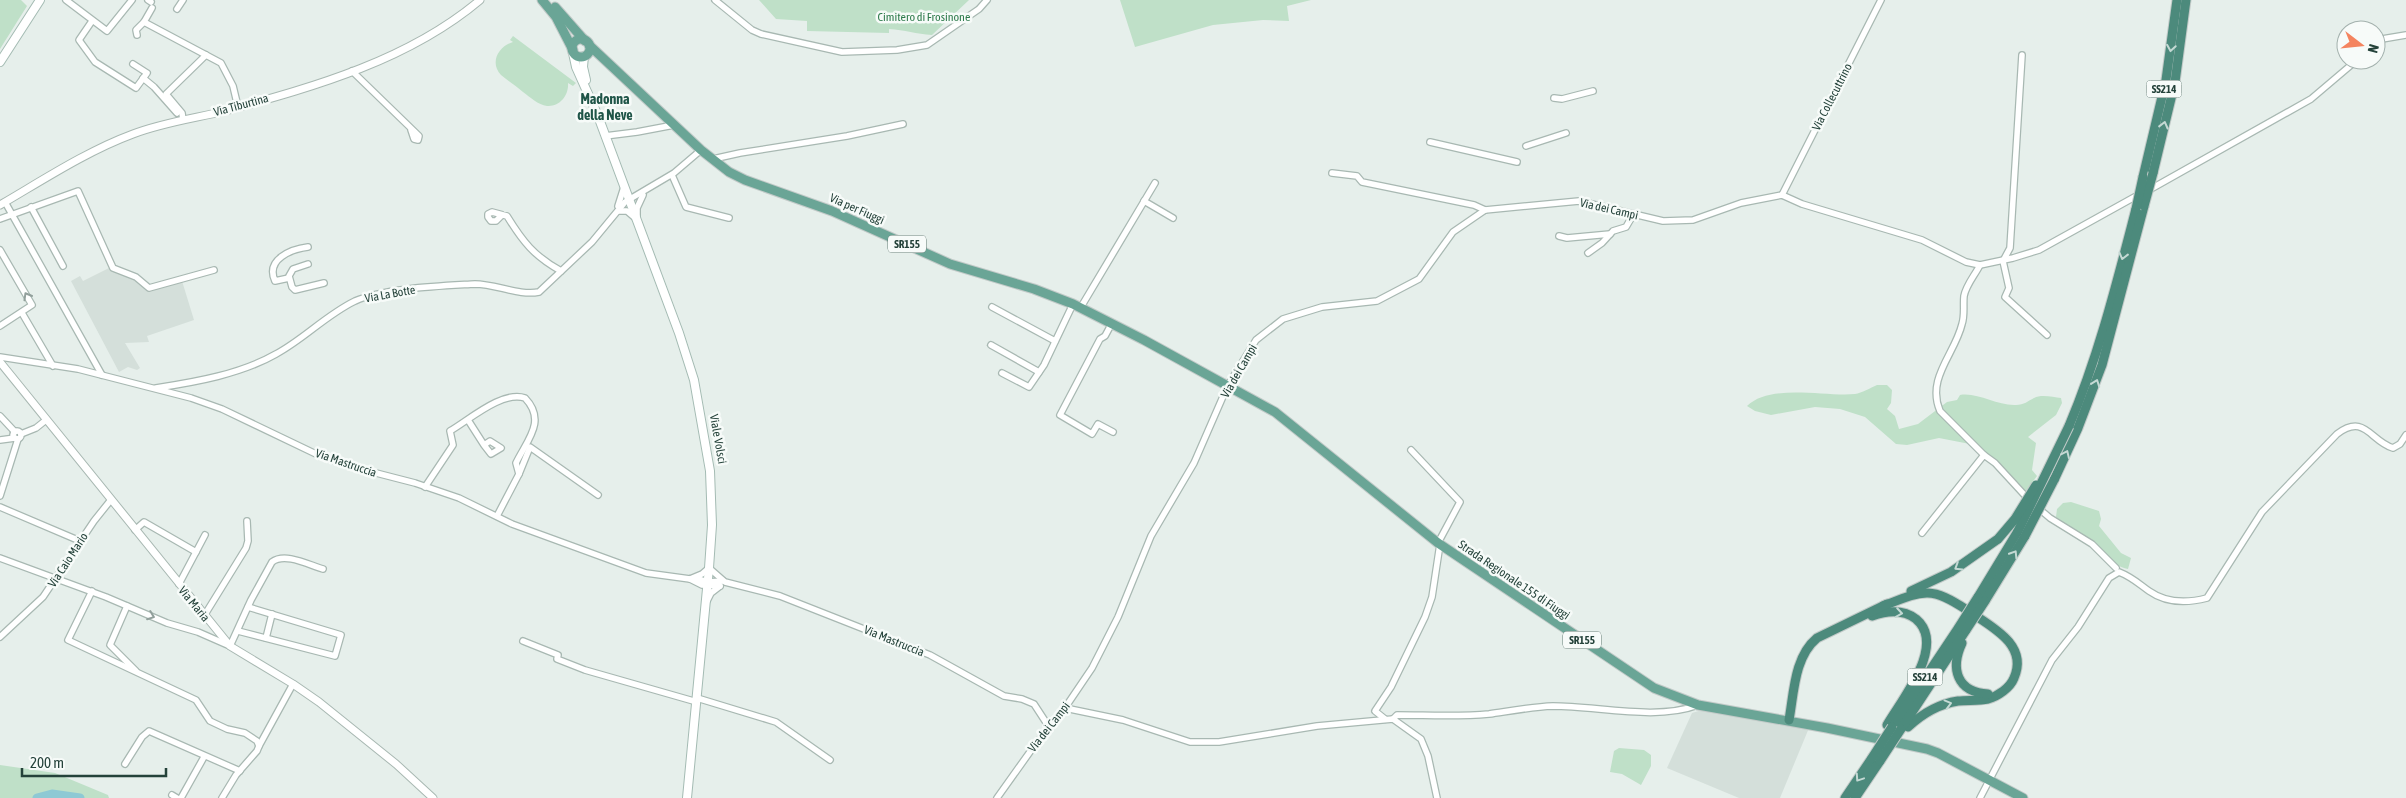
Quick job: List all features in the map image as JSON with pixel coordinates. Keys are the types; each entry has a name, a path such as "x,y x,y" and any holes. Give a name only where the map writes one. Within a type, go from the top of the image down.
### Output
{"highway":[{"name":"SS214","path":"2140,208 2143,177 2166,80 2177,0"},
{"name":"SS214","path":"1845,798 1884,748 1982,599 2022,533 2050,477 2078,428 2102,366 2109,328 2140,208 2153,173 2175,82 2186,0"},
{"name":"SS214","path":"2050,477 2109,328"},
{"path":"1789,720 1801,657 1809,644 1951,572 1998,539 2015,519 2041,477 2050,477"},
{"path":"1883,606 1913,595 1931,592 1952,600 2002,633 2014,649 2017,665 2014,680 2008,688 1993,696 1944,704 1897,727"},
{"path":"1836,629 1880,614 1896,612 1912,617 1924,629 1928,643 1925,659 1897,727 1895,745 1884,748"},
{"path":"1962,629 1957,659 1957,674 1960,681 1972,691 1993,696"},
{"name":"SS214","path":"1855,798 1876,759"}],"main road":[{"name":"Viale Volsci","path":"542,0 556,17 573,51 576,67 592,101"},
{"path":"549,0 587,43 590,50 585,56 578,56 573,51 575,42 587,43"},
{"path":"0,62 37,1"},
{"name":"Via per Fiuggi","path":"587,43 701,150 729,172 832,211 950,264 1034,289 1077,306 1228,385"},
{"name":"Viale Volsci","path":"585,56 582,67 592,101 679,332 696,388 710,471 712,525 710,568 688,798"},
{"name":"Via per Fiuggi","path":"585,56 599,59 610,66"},
{"name":"Strada Regionale 155 di Fiuggi","path":"1228,385 1275,412 1439,544 1654,688 1698,705 1789,720 1927,749 1990,780"},
{"name":"SR155","path":"1990,780 2023,798"}],"street":[{"path":"66,0 107,31 132,0"},
{"path":"177,9 183,0"},
{"name":"Via Tiburtina","path":"2,204 89,155 133,134 238,107 311,85 389,57 438,30 480,0"},
{"path":"715,0 752,30 761,34 842,52 864,52 927,46 980,10 987,0"},
{"name":"Via Collecuttrino","path":"1782,195 1881,0"},
{"path":"137,35 136,30 144,22 151,3"},
{"path":"92,21 79,40 95,62 136,88 147,73 132,64"},
{"path":"144,22 221,64 226,70 238,107"},
{"path":"2386,38 2406,35"},
{"path":"183,120 182,113 166,94 206,55"},
{"path":"2022,55 2010,248 2002,261 2009,288 2006,297 2008,301 2047,334"},
{"path":"352,70 411,130"},
{"path":"1782,195 1802,204 1922,240 1966,262 1980,265 2002,261 2039,250 2056,242 2190,168 2311,99 2345,70"},
{"path":"143,78 154,87 183,120"},
{"path":"1554,98 1562,99 1593,91"},
{"path":"713,160 740,153 847,136 903,124"},
{"path":"605,136 674,125"},
{"path":"1526,146 1566,133"},
{"path":"1430,142 1517,162"},
{"path":"616,213 649,188 672,175 701,150"},
{"path":"1332,172 1357,176 1362,182 1474,205 1485,210"},
{"path":"672,175 686,207 729,218"},
{"path":"1002,373 1029,387 1040,372 1055,341 1155,183"},
{"path":"616,213 624,187 630,193 640,195"},
{"path":"0,219 78,191 113,268 136,277 149,288 214,270"},
{"path":"637,221 640,195"},
{"name":"Via dei Campi","path":"997,798 1065,708 1092,668 1118,617 1151,536 1194,463 1228,385 1256,340 1283,319 1322,307 1377,301 1419,279 1453,232 1485,210 1579,201 1663,222 1693,220 1741,203 1782,195"},
{"path":"1144,201 1173,218"},
{"path":"2,204 11,214 102,375"},
{"path":"31,207 63,266"},
{"path":"616,213 627,211 637,221"},
{"name":"Via La Botte","path":"154,388 187,383 238,370 268,358 337,311 372,295 475,284 534,293 544,288 592,242 616,213"},
{"path":"502,215 507,216 527,246 538,258 561,271"},
{"path":"1588,254 1602,243 1612,231 1626,228 1633,215"},
{"path":"1559,236 1567,238 1610,234"},
{"path":"289,278 275,281 274,270 278,260 290,250 308,247"},
{"path":"0,250 32,305 0,326"},
{"path":"308,264 293,268 289,278 295,290 324,283"},
{"path":"1980,265 1966,292 1962,324 1942,365 1937,383 1937,403 1940,411 1984,455 1995,463 2036,506 2050,518 2092,544 2116,568"},
{"path":"992,306 1055,341"},
{"path":"22,313 53,366"},
{"path":"1112,323 1105,336 1100,339 1060,415 1092,434 1098,424 1113,432"},
{"path":"991,345 1040,372"},
{"name":"Via Mastruccia","path":"0,357 102,375 222,408 316,454 349,466 459,498 544,536 646,573 708,583 730,584 780,596 930,655 1004,696 1022,699 1034,704 1049,727"},
{"name":"Via Maria","path":"0,362 110,501 230,646 293,684 355,730 433,798"},
{"path":"425,487 453,445 450,432 511,396 525,398 533,408 536,421 516,463 519,474"},
{"path":"0,416 17,436"},
{"path":"0,440 17,436 36,428 46,420"},
{"path":"468,420 484,445"},
{"path":"1980,798 2052,660 2078,628 2109,578 2119,572 2139,581 2149,591 2178,601 2190,602 2207,598 2262,512 2337,434 2347,427 2359,427 2393,448 2397,447 2406,435"},
{"path":"0,436 7,438"},
{"path":"0,496 17,436"},
{"path":"496,516 519,474 530,447 598,495"},
{"path":"1385,720 1375,711 1391,687 1424,620 1432,597 1439,544 1459,505 1459,498 1411,450"},
{"path":"1922,533 1984,455"},
{"name":"Via Caio Mario","path":"0,637 43,597 57,579 80,541 110,501"},
{"path":"0,507 80,541"},
{"path":"204,616 246,548 248,540 247,521"},
{"path":"134,530 144,522 196,552"},
{"path":"179,584 205,535"},
{"path":"0,558 92,591 230,646 269,567 276,559 287,559 323,569"},
{"path":"710,568 721,584 706,602 693,580 710,568"},
{"path":"92,591 68,640 196,700 210,721 226,729 246,733 257,741 259,746"},
{"path":"127,606 110,645 139,674"},
{"path":"238,631 335,656 341,635 248,607"},
{"path":"266,638 272,614"},
{"path":"523,641 558,655 557,659 585,670 776,722 830,760"},
{"path":"222,798 259,746 293,684"},
{"path":"1065,708 1123,720 1190,742 1219,742 1317,726 1393,719 1397,715 1488,714 1525,708 1554,706 1654,711 1690,708 1698,705"},
{"path":"1393,719 1421,739 1428,756 1437,798"},
{"path":"124,764 142,737 149,731 204,757 240,771"},
{"path":"177,797 204,757"}],"shaded area":[{"path":"109,268 141,282 150,291 182,281 194,320 147,336 149,342 125,343 140,368 137,370 128,367 119,372 71,281 80,276 83,281"},
{"path":"1702,710 1809,728 1780,798 1739,798 1667,768 1692,713"}],"green space":[{"path":"0,0 21,0 27,6 0,49"},
{"name":"Cimitero di Frosinone","path":"759,0 969,0 932,35 889,29 889,33 807,31 807,21 776,19"},
{"path":"1120,0 1311,0 1287,6 1289,21 1263,20 1213,25 1135,47"},
{"path":"513,36 576,83 573,86 568,83 565,96 556,105 547,106 540,104 497,70 497,55 504,47 513,42 510,40"},
{"path":"1877,385 1887,385 1892,390 1891,403 1887,409 1895,416 1899,429 1918,424 1947,402 1957,400 1960,395 1974,395 2009,405 2026,403 2037,397 2044,396 2061,398 2062,403 2056,415 2028,437 2036,443 2032,470 2037,476 2026,491 2011,484 1975,445 1939,438 1907,445 1896,444 1865,417 1840,409 1815,407 1771,415 1755,411 1747,406 1757,399 1769,395 1798,392 1855,394"},
{"path":"2071,502 2099,511 2101,519 2099,526 2121,553 2131,558 2128,569 2121,567 2103,555 2056,517 2057,509 2063,503"},
{"path":"1619,748 1644,750 1651,755 1651,766 1641,785 1622,774 1610,772 1614,751"},
{"path":"0,765 55,773 108,795 109,798 0,798"}],"waterway":[{"path":"37,798 52,794 80,798"}],"district":[{"name":"Madonna della Neve","path":"605,108"}]}
